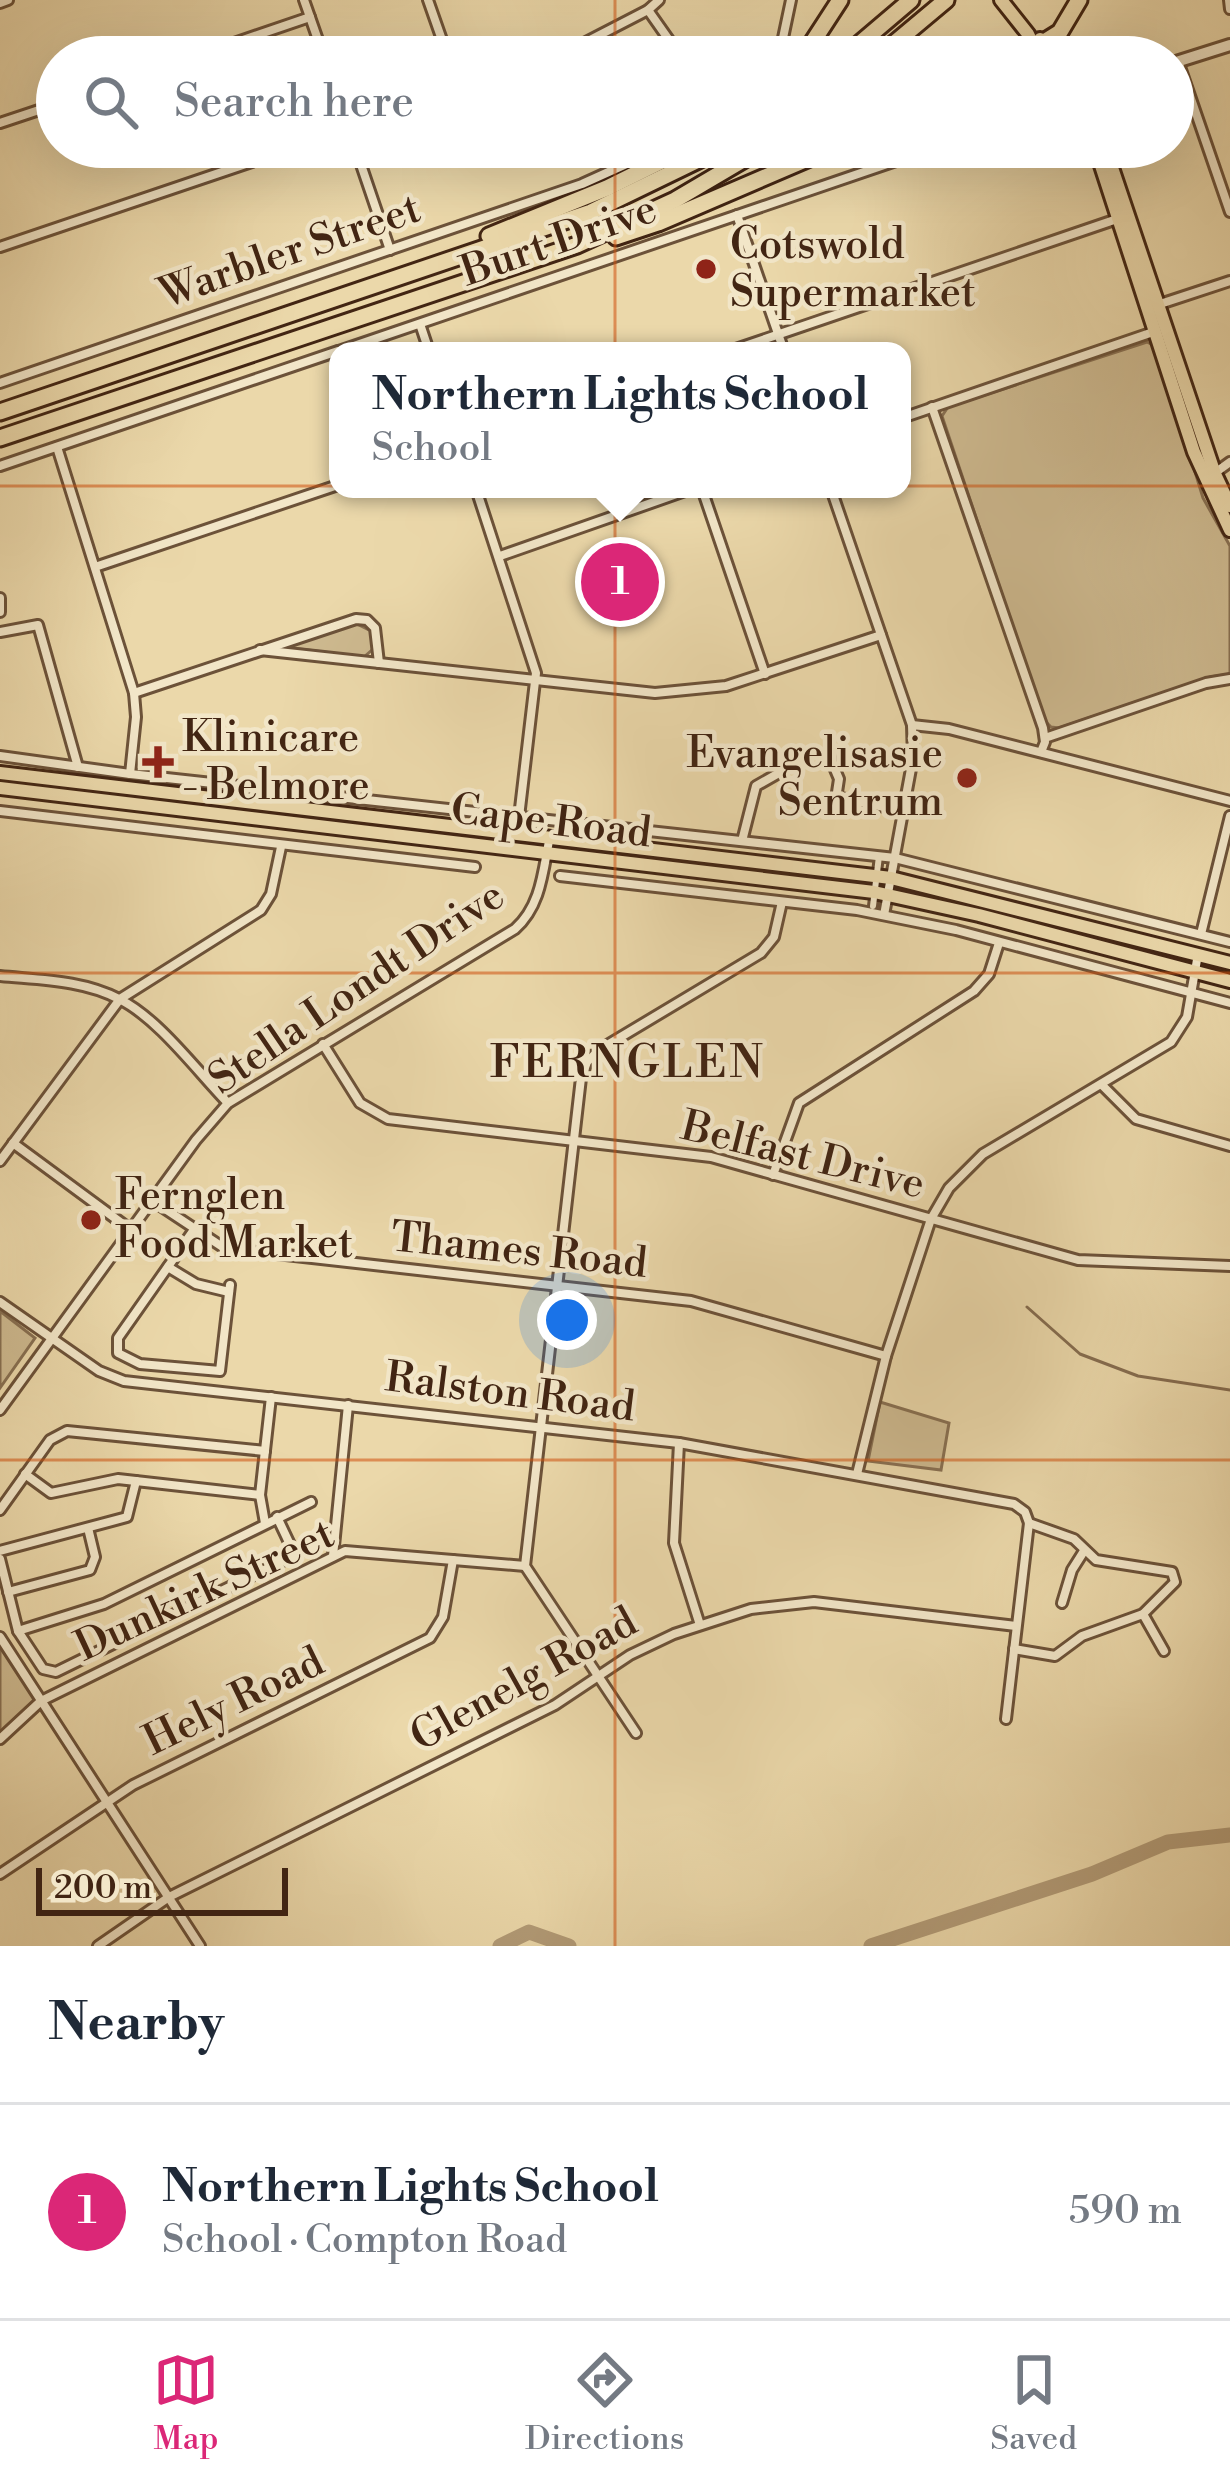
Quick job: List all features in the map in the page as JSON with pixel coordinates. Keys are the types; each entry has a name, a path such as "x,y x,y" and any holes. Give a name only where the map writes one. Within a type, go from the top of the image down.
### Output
{"highway":[{"path":"817,36 840,0"},
{"path":"869,36 911,0"},
{"path":"903,36 946,0"},
{"path":"1053,36 1079,0"},
{"path":"358,290 647,168"},
{"path":"0,412 605,206 682,168"},
{"path":"0,438 577,245 690,193 731,168"},
{"path":"577,245 591,246 658,223 786,168"}],"main road":[{"path":"1001,0 1026,36"},
{"path":"1103,168 1230,530"},
{"path":"1110,168 1123,217"},
{"path":"1209,476 1230,506"},
{"name":"Cape Road","path":"0,772 884,877 1230,963"},
{"name":"Cape Road","path":"0,788 878,898 1230,981"},
{"path":"126,806 128,790"}],"street":[{"path":"304,0 317,36"},
{"path":"428,0 441,36"},
{"path":"598,36 659,0"},
{"path":"782,36 790,0"},
{"path":"648,10 666,36"},
{"path":"254,36 310,17"},
{"path":"1194,56 1230,45"},
{"path":"0,123 36,111"},
{"path":"1194,112 1230,212"},
{"path":"0,248 234,168"},
{"path":"362,168 390,250"},
{"name":"Warbler Street","path":"0,383 617,168"},
{"name":"Burt Drive","path":"365,342 875,168"},
{"path":"736,215 781,342"},
{"path":"755,342 1123,217"},
{"path":"1154,306 1230,281"},
{"path":"419,323 426,342"},
{"path":"911,415 1161,329"},
{"name":"Burt Drive","path":"0,466 329,354"},
{"path":"932,407 1046,738 1041,752"},
{"path":"57,447 134,693 130,774"},
{"path":"1209,476 1230,462"},
{"path":"95,567 329,487"},
{"path":"479,498 534,664 520,817"},
{"path":"500,556 665,498"},
{"path":"705,498 765,674"},
{"path":"834,498 912,725 913,758 895,858 878,898 884,915"},
{"path":"0,598 0,612"},
{"path":"134,693 362,619 375,628 379,664"},
{"path":"0,632 32,622 38,625 78,767"},
{"path":"260,650 632,692 677,693 726,686 881,635"},
{"path":"1046,738 1230,679"},
{"path":"912,725 935,725 1230,802"},
{"path":"828,752 838,776 834,812"},
{"name":"Cape Road","path":"0,756 895,858 1230,942"},
{"path":"742,841 756,786 786,769"},
{"path":"837,797 903,812"},
{"name":"Cape Road","path":"0,812 475,867"},
{"path":"1202,934 1230,815"},
{"name":"Stella Londt Drive","path":"0,1411 228,1102 515,929 534,905 550,835"},
{"path":"0,1161 120,999 254,917 271,894 281,847"},
{"path":"879,856 884,877"},
{"name":"Cape Road","path":"560,877 884,915 1230,1004"},
{"path":"636,1733 525,1566 581,1078 592,1056 761,953 774,937 782,902"},
{"path":"773,1175 799,1103 974,991 989,974 999,943"},
{"path":"857,1474 869,1412 931,1219 970,1163 1171,1042 1184,1026 1198,954"},
{"path":"0,976 77,985 120,999 148,1020 228,1102"},
{"name":"Belfast Drive","path":"323,1043 360,1102 380,1116 696,1154 1078,1261 1230,1266"},
{"path":"1102,1084 1128,1112 1149,1125 1230,1146"},
{"path":"13,1144 131,1230"},
{"name":"Thames Road","path":"152,1201 224,1248 692,1301 886,1356"},
{"path":"167,1267 196,1285 229,1289 220,1371 206,1373 127,1360 118,1353 118,1338 167,1267 193,1231"},
{"name":"Ralston Road","path":"0,1301 99,1371 124,1381 679,1443 1014,1504 1029,1520 1074,1539 1084,1552 1102,1561 1172,1572 1172,1588 1143,1614"},
{"path":"266,1523 260,1495 272,1397"},
{"path":"333,1556 348,1405"},
{"path":"0,1510 50,1440 67,1431 265,1451"},
{"path":"679,1443 674,1543 700,1625"},
{"path":"25,1474 41,1490 55,1494 112,1480 260,1495"},
{"path":"136,1481 130,1514 0,1555 18,1631 43,1669 56,1672 313,1546"},
{"path":"18,1631 104,1604 311,1502"},
{"path":"278,1517 295,1555"},
{"path":"1006,1719 1029,1520"},
{"path":"8,1592 90,1570 95,1562 88,1528"},
{"name":"Dunkirk Street","path":"0,1739 41,1702 333,1556 358,1550 525,1566"},
{"path":"1062,1603 1072,1570 1084,1552"},
{"name":"Hely Road","path":"0,1874 106,1799 430,1638 443,1617 453,1560"},
{"name":"Glenelg Road","path":"98,1946 169,1898 555,1705 644,1646 700,1625 751,1609 814,1602 1016,1627"},
{"path":"1014,1649 1055,1656 1082,1636 1143,1614 1164,1651"},
{"path":"0,1637 200,1946"}],"shaded area":[{"path":"1147,342 1162,364 1203,498 1230,546 1230,674 1051,727 1044,720 942,416 948,407"},
{"path":"355,623 371,631 373,649 364,657 284,647"},
{"path":"0,1311 35,1338 0,1388"},
{"path":"880,1402 949,1423 941,1470 868,1461"},
{"path":"0,1642 38,1699 0,1735"}],"waterway":[{"path":"1027,1307 1080,1354 1138,1376 1230,1390"},
{"path":"871,1946 1092,1874 1168,1842 1230,1835"},
{"path":"500,1946 529,1932 569,1946"}],"place":[{"name":"Cotswold Supermarket","path":"706,269"},
{"name":"Northern Lights School","path":"620,582"},
{"name":"Klinicare - Belmore","path":"158,762"},
{"name":"Evangelisasie Sentrum","path":"967,778"},
{"name":"Fernglen Food Market","path":"91,1220"}],"district":[{"name":"FERNGLEN","path":"628,1063"}]}
